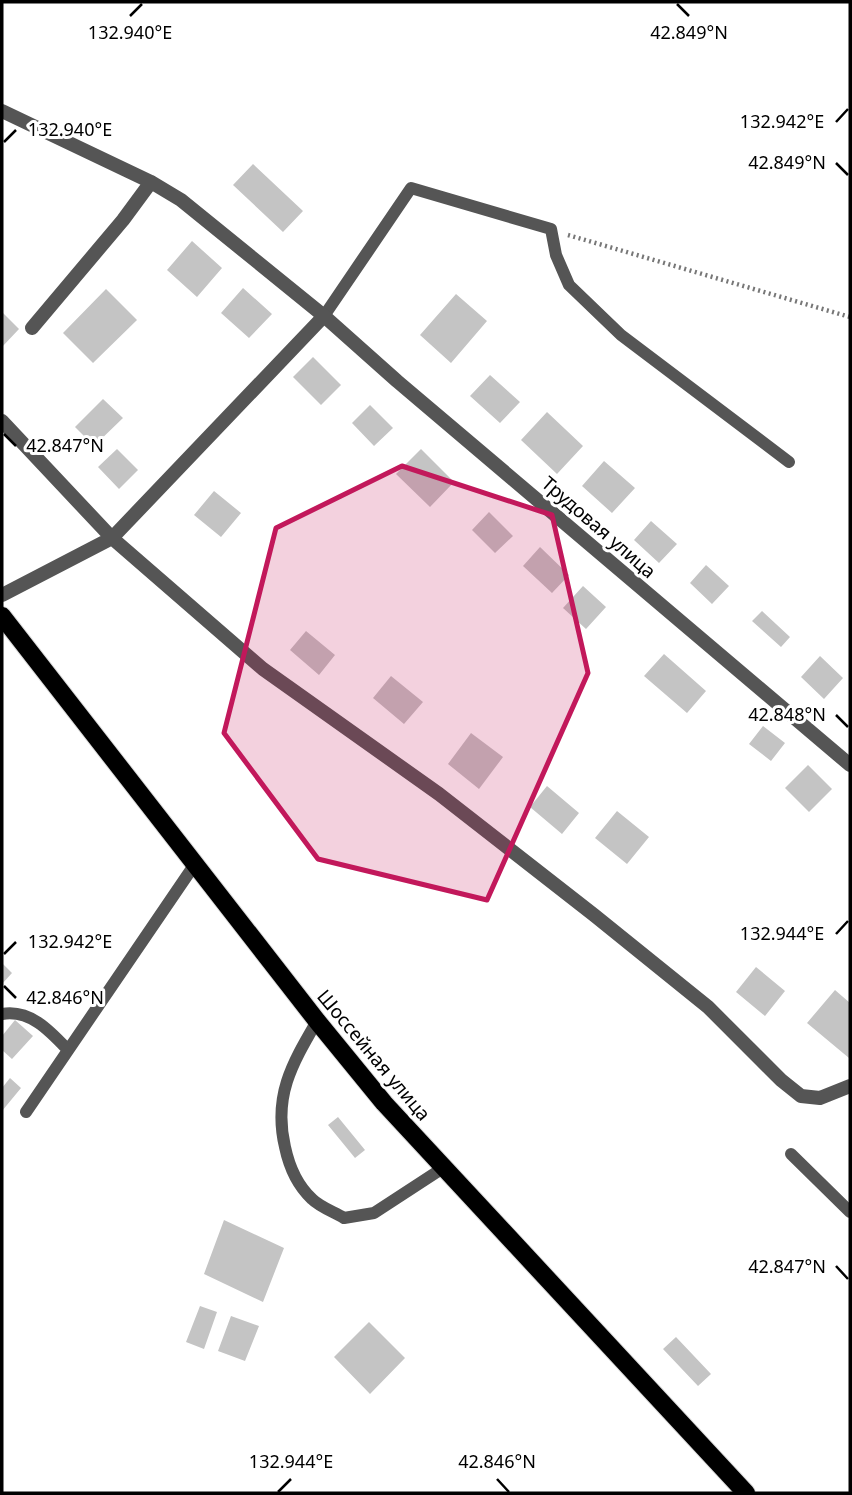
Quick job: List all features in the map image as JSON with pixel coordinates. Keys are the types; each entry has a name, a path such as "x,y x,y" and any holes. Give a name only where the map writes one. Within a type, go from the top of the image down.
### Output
{"main road":[{"name":"Шоссейная улица","path":"2,616 317,1021 384,1103 746,1493"}],"street":[{"name":"Трудовая улица","path":"2,111 151,182 181,200 324,316 850,765"},
{"path":"32,328 123,220 151,182"},
{"path":"2,595 112,538 324,316"},
{"path":"2,421 112,538 263,669 439,794 687,990 801,1096 820,1098 850,1086"}],"lane":[{"path":"324,316 411,188 551,229 556,255 569,285 621,335 789,462"},
{"path":"26,1112 195,864"},
{"path":"2,1014 26,1014 68,1050"},
{"path":"317,1021 293,1063 281,1102 281,1130 290,1169 312,1199 344,1218 374,1213 443,1168"},
{"path":"791,1154 850,1212"}],"path":[{"path":"551,229 850,317"}],"highlighted area":[{"path":"402,466 552,515 588,673 487,900 318,859 224,733 276,528"}],"building":[{"path":"253,164 303,211 283,232 233,185"},
{"path":"192,241 222,268 197,297 167,270"},
{"path":"243,288 272,314 249,338 221,313"},
{"path":"106,289 137,320 93,363 63,333"},
{"path":"456,294 487,321 451,363 420,335"},
{"path":"2,312 19,329 2,347"},
{"path":"313,357 341,385 321,405 293,377"},
{"path":"490,375 520,402 500,423 470,396"},
{"path":"103,399 123,418 94,446 75,427"},
{"path":"370,405 393,428 374,446 352,423"},
{"path":"547,412 583,446 557,474 521,440"},
{"path":"117,449 138,470 119,489 98,467"},
{"path":"421,449 454,482 430,507 396,474"},
{"path":"604,461 635,488 612,513 582,486"},
{"path":"214,491 241,513 221,537 194,515"},
{"path":"489,512 513,536 495,553 472,530"},
{"path":"651,521 677,544 659,563 634,540"},
{"path":"540,547 569,575 552,593 523,566"},
{"path":"706,565 729,586 712,604 690,583"},
{"path":"583,586 606,607 586,629 563,608"},
{"path":"762,611 790,637 781,647 752,621"},
{"path":"306,631 335,655 319,675 290,650"},
{"path":"664,654 706,691 687,713 644,676"},
{"path":"820,656 843,678 824,699 801,677"},
{"path":"391,676 423,702 404,724 373,698"},
{"path":"763,726 785,743 771,761 749,744"},
{"path":"471,733 503,757 479,789 448,764"},
{"path":"808,765 832,789 809,812 785,788"},
{"path":"547,786 579,813 562,834 530,807"},
{"path":"617,811 649,837 627,864 595,838"},
{"path":"2,963 12,973 2,984"},
{"path":"756,967 785,991 765,1016 736,992"},
{"path":"835,990 850,1003 849,1058 807,1023"},
{"path":"15,1020 33,1036 12,1059 2,1050 2,1036"},
{"path":"10,1078 21,1088 2,1111 2,1088"},
{"path":"338,1117 365,1150 355,1158 328,1125"},
{"path":"224,1220 284,1248 263,1302 204,1274"},
{"path":"200,1306 217,1312 204,1349 186,1342"},
{"path":"231,1316 259,1326 245,1361 218,1351"},
{"path":"369,1322 405,1358 370,1394 334,1357"},
{"path":"676,1337 711,1374 698,1386 663,1349"}]}
